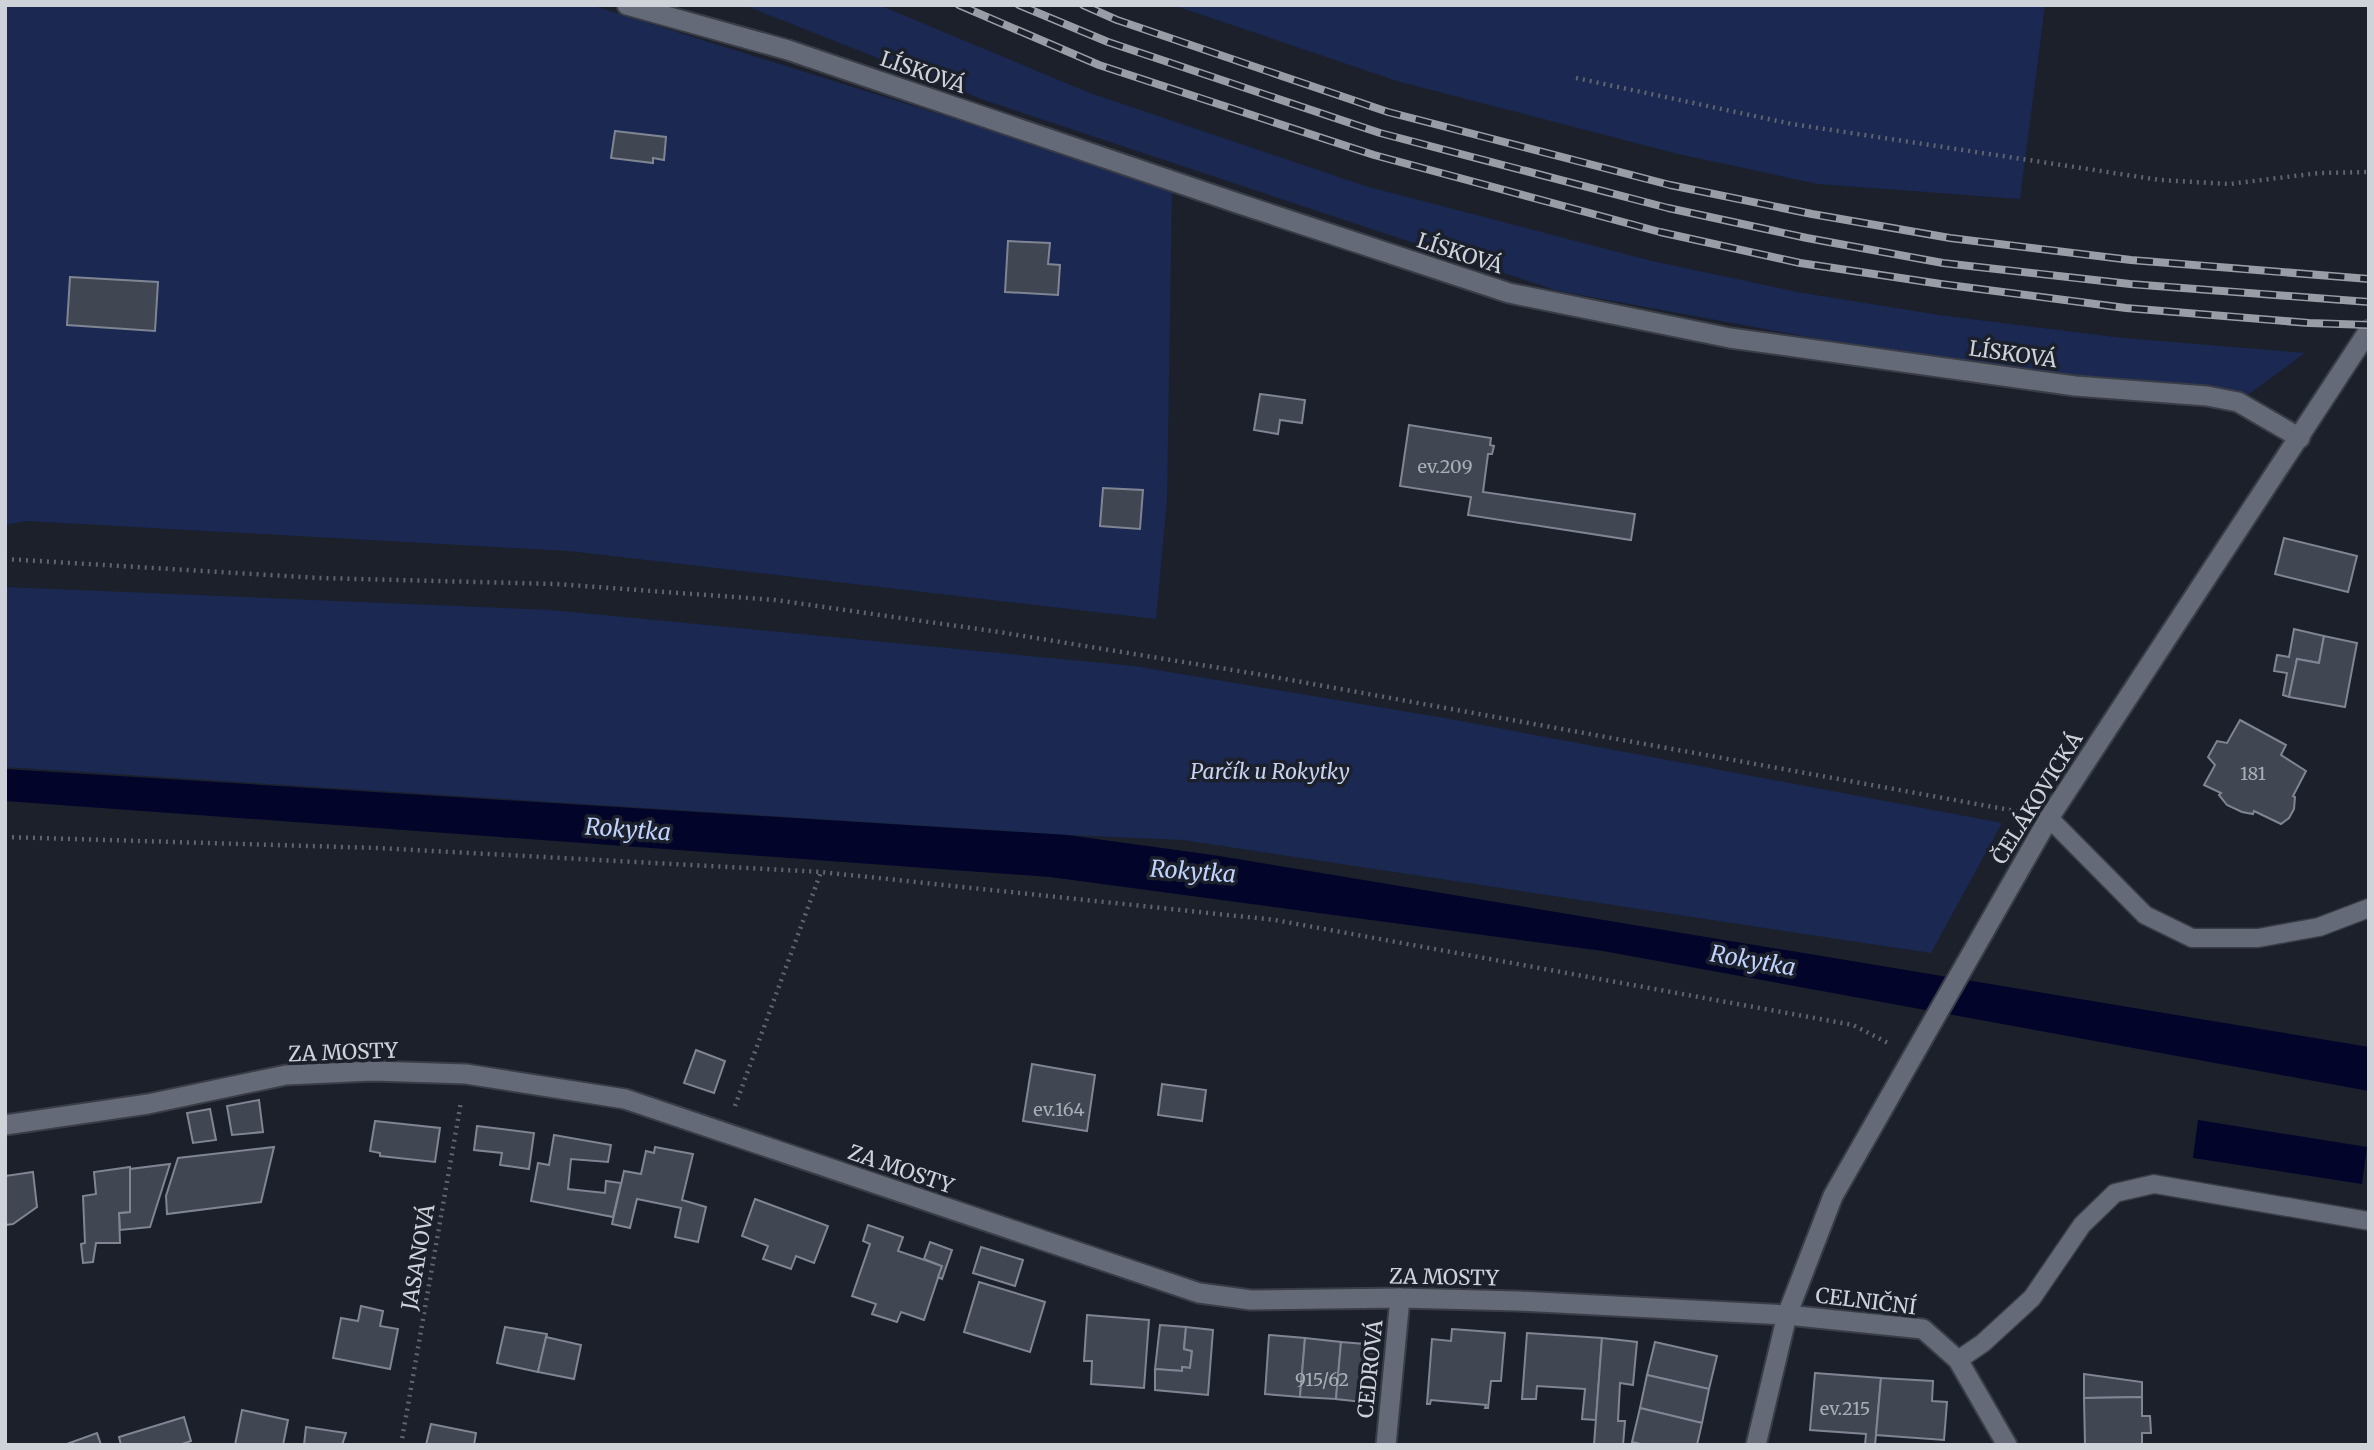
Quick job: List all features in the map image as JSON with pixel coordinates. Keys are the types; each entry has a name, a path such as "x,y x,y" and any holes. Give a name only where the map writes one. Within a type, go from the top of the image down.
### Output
{"street":[{"name":"LÍSKOVÁ","path":"627,5 788,50 1237,204 1509,293 1730,338 2075,386 2207,396 2238,401 2300,438"},
{"name":"ČELÁKOVICKÁ","path":"1756,1445 1787,1315 1833,1196 2049,817 2369,330"},
{"name":"ZA MOSTY","path":"5,1125 148,1104 286,1075 373,1072 467,1074 625,1099 1199,1293 1251,1300 1400,1298 1518,1301 1787,1315"},
{"name":"CEDROVÁ","path":"1386,1445 1400,1298"},
{"name":"CELNIČNÍ","path":"1787,1315 1923,1329 1958,1360 2007,1445"}],"lane":[{"path":"2049,817 2145,915 2192,938 2258,938 2319,928 2369,908"},
{"path":"1958,1360 1983,1343 2032,1298 2082,1224 2115,1193 2154,1184 2369,1222"}],"path":[{"path":"1576,78 1792,124 2160,180 2229,184 2319,173 2369,172"},
{"path":"5,559 319,578 556,584 775,600 999,632 1250,673 2049,817"},
{"path":"5,837 377,848 821,872 1276,920 1853,1025 1913,1055"},
{"path":"725,1133 821,872"},
{"name":"JASANOVÁ","path":"401,1445 467,1074"}],"green space":[{"path":"5,5 591,5 1172,187 1167,500 1156,619 569,551 26,521 5,525"},
{"path":"744,5 879,5 1090,93 1365,186 1652,261 1797,292 1939,315 2123,338 2305,353 2238,402 2075,386 1558,291 984,100"},
{"path":"1173,5 2045,5 2020,199 1818,184 1678,154 1397,81"},
{"name":"Parčík u Rokytky","path":"5,587 551,610 1134,666 1450,719 2002,823 1931,953 1183,840 1067,835 5,767"}],"water":[{"name":"Rokytka","path":"5,769 1067,835 1213,855 2369,1047 2369,1091 1603,951 1050,877 5,801"},
{"path":"2198,1120 2367,1147 2362,1184 2193,1158"}],"building":[{"path":"615,131 666,137 664,160 653,158 653,163 611,158"},
{"path":"1008,241 1050,243 1048,264 1060,265 1058,295 1005,292"},
{"path":"70,277 158,282 155,331 67,325"},
{"path":"1260,394 1305,400 1302,423 1280,420 1278,434 1254,430"},
{"path":"1409,425 1491,438 1490,445 1494,446 1492,454 1488,454 1483,492 1635,514 1631,540 1468,515 1471,497 1400,486"},
{"path":"1103,488 1143,490 1140,529 1100,526"},
{"path":"2284,538 2357,556 2348,592 2275,574"},
{"path":"2294,629 2324,636 2319,663 2297,659 2289,697 2283,695 2287,673 2274,671 2277,655 2289,657"},
{"path":"2324,636 2357,643 2345,707 2289,697 2297,659 2319,663"},
{"path":"2240,720 2286,745 2281,755 2306,771 2293,796 2294,809 2289,818 2281,824 2254,811 2253,814 2242,812 2227,805 2219,795 2221,793 2204,785 2215,765 2208,757 2217,741 2227,743"},
{"path":"696,1050 725,1061 714,1093 684,1083"},
{"path":"1032,1064 1095,1075 1087,1131 1023,1121"},
{"path":"1162,1084 1206,1090 1202,1121 1158,1115"},
{"path":"259,1100 263,1132 232,1135 227,1106"},
{"path":"210,1109 216,1140 193,1143 187,1113"},
{"path":"375,1121 440,1128 435,1162 380,1156 380,1153 370,1151"},
{"path":"477,1126 534,1133 529,1169 500,1165 502,1153 474,1150"},
{"path":"554,1135 611,1145 608,1162 571,1159 568,1189 605,1193 606,1181 621,1183 613,1217 531,1201 538,1163 549,1165"},
{"path":"274,1147 261,1202 167,1214 166,1196 178,1158"},
{"path":"655,1147 693,1154 682,1200 706,1207 698,1242 675,1237 681,1208 637,1199 630,1228 612,1224 624,1171 641,1174 646,1151 654,1153"},
{"path":"170,1164 150,1227 120,1230 119,1213 130,1212 130,1169"},
{"path":"130,1167 130,1212 119,1213 120,1243 96,1243 93,1262 83,1263 83,1196 96,1194 94,1172"},
{"path":"33,1172 37,1207 13,1224 5,1225 5,1176"},
{"path":"755,1199 828,1226 814,1263 796,1256 791,1269 763,1259 768,1246 742,1236"},
{"path":"868,1225 903,1237 898,1251 942,1266 924,1320 901,1312 897,1322 872,1314 876,1304 852,1296 870,1244 863,1241"},
{"path":"930,1242 952,1250 942,1279 938,1277 942,1266 924,1259"},
{"path":"981,1247 1023,1260 1015,1286 973,1273"},
{"path":"979,1282 1045,1302 1030,1352 964,1332"},
{"path":"361,1306 383,1311 380,1326 398,1329 390,1369 333,1358 341,1318 358,1321"},
{"path":"1087,1315 1149,1320 1144,1388 1091,1384 1092,1361 1084,1361"},
{"path":"1160,1325 1186,1327 1184,1349 1192,1351 1190,1368 1182,1367 1182,1371 1155,1369"},
{"path":"505,1327 547,1334 538,1372 497,1363"},
{"path":"1186,1327 1213,1330 1208,1395 1155,1390 1155,1369 1182,1371 1182,1367 1190,1368 1192,1351 1184,1349"},
{"path":"1452,1329 1505,1333 1501,1381 1491,1381 1488,1408 1485,1408 1486,1405 1431,1400 1430,1404 1427,1404 1432,1339 1451,1341"},
{"path":"1527,1333 1602,1338 1596,1420 1582,1419 1585,1389 1537,1386 1536,1399 1522,1399"},
{"path":"1269,1335 1305,1338 1300,1397 1265,1394"},
{"path":"546,1337 581,1345 574,1379 538,1372"},
{"path":"1305,1338 1341,1342 1336,1399 1300,1397"},
{"path":"1602,1338 1637,1342 1633,1385 1620,1383 1618,1421 1625,1421 1623,1445 1594,1445"},
{"path":"1341,1342 1377,1345 1371,1403 1336,1399"},
{"path":"1655,1342 1717,1356 1709,1389 1647,1375"},
{"path":"1815,1373 1881,1378 1875,1445 1865,1445 1866,1434 1810,1430"},
{"path":"2084,1374 2142,1382 2142,1397 2084,1398"},
{"path":"1647,1375 1709,1389 1702,1423 1640,1408"},
{"path":"1881,1378 1933,1381 1932,1401 1947,1402 1944,1440 1876,1435"},
{"path":"2142,1397 2142,1416 2150,1416 2151,1433 2142,1433 2142,1445 2085,1445 2084,1398"},
{"path":"1640,1408 1702,1423 1697,1445 1645,1445 1632,1442"},
{"path":"242,1410 288,1420 283,1445 235,1445"},
{"path":"184,1417 191,1441 179,1445 121,1445 119,1437"},
{"path":"431,1424 476,1433 474,1445 426,1445"},
{"path":"306,1427 346,1433 342,1445 304,1445"},
{"path":"97,1433 101,1445 64,1445"}],"railway":[{"path":"959,5 1099,65 1374,155 1660,232 1800,263 1941,284 2126,308 2309,323 2369,325"},
{"path":"1019,5 1108,42 1380,133 1668,208 1807,238 1943,263 2130,284 2369,302"},
{"path":"1083,5 1117,20 1388,112 1670,185 1950,238 2131,260 2369,279"}]}
